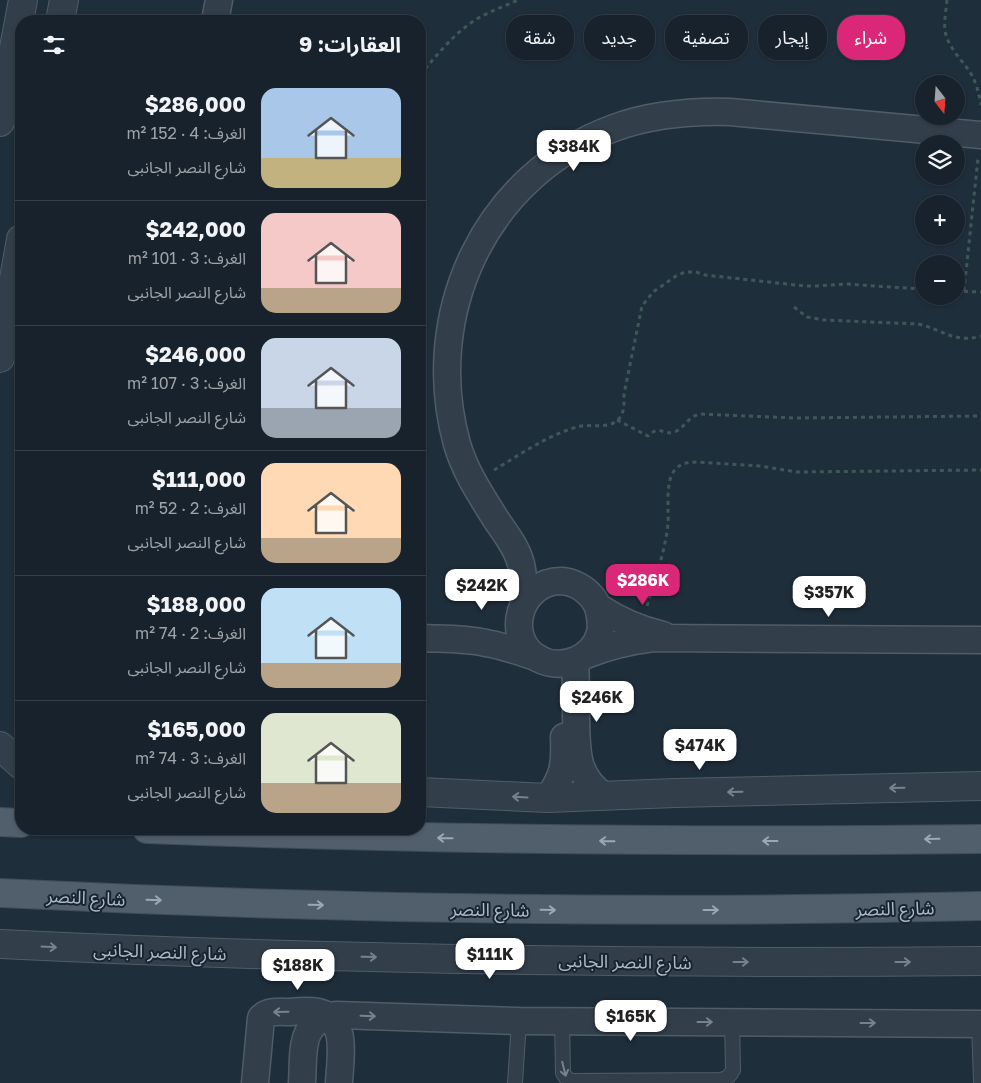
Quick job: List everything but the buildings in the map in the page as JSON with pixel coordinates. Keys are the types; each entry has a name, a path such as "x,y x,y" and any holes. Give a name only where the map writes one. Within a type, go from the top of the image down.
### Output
{"main road":[{"path":"0,822 15,823"},
{"path":"344,835 636,841 981,839"},
{"name":"شارع النصر","path":"0,893 280,905 445,908 803,910 981,906"}],"street":[{"path":"20,15 23,0"},
{"path":"61,15 64,0"},
{"path":"216,15 218,0"},
{"path":"0,122 15,42"},
{"path":"513,545 527,560 543,572 561,581 584,588 592,597 598,607 601,620 600,633 595,645 566,660 528,650 518,626 524,582 521,563 513,545 484,501 457,446 449,408 446,369 449,330 458,292 473,256 492,222 517,192 546,166 579,144 614,128 652,117 691,111 730,112 980,135"},
{"path":"0,358 15,273"},
{"path":"458,639 480,634 500,625 522,607 534,590 547,583 561,581"},
{"path":"598,607 617,618 641,628 676,638"},
{"path":"426,638 485,642 566,660 630,641 653,638 981,640"},
{"path":"566,660 577,757 586,780 594,790 604,796"},
{"path":"548,798 558,784 563,772 565,759 566,660"},
{"path":"0,746 15,760"},
{"path":"0,766 15,766"},
{"path":"426,792 548,798 981,786"},
{"name":"شارع النصر الجانبى","path":"0,944 147,951 389,957 631,961 981,961"},
{"path":"255,1083 260,1022 264,1015 268,1012 308,1011 318,1012 327,1016 339,1030 341,1039 340,1083"},
{"path":"302,1083 306,1035 318,1020 327,1016 337,1015 519,1021 980,1024"}],"lane":[{"path":"515,1083 519,1021"},
{"path":"562,1021 562,1073 572,1082 726,1079 733,1070 732,1022"},
{"path":"980,1024 981,1080"}],"path":[{"path":"426,68 452,38 472,22 499,7 518,0"},
{"path":"947,0 946,32 950,45 971,74 979,92 981,105"},
{"path":"965,281 980,135"},
{"path":"474,482 544,439 578,426 605,426 617,420 624,408 624,394 642,306 652,292 685,272 805,286 845,284 915,288"},
{"path":"965,291 981,292"},
{"path":"794,308 807,317 824,320 918,324 932,327 952,337 964,339 981,336"},
{"path":"617,420 648,436 652,432 659,430 671,433 676,432 690,417 700,414 795,418 981,416"},
{"path":"641,628 665,544 670,479 680,465 689,462 760,466 797,472 981,470"}]}
